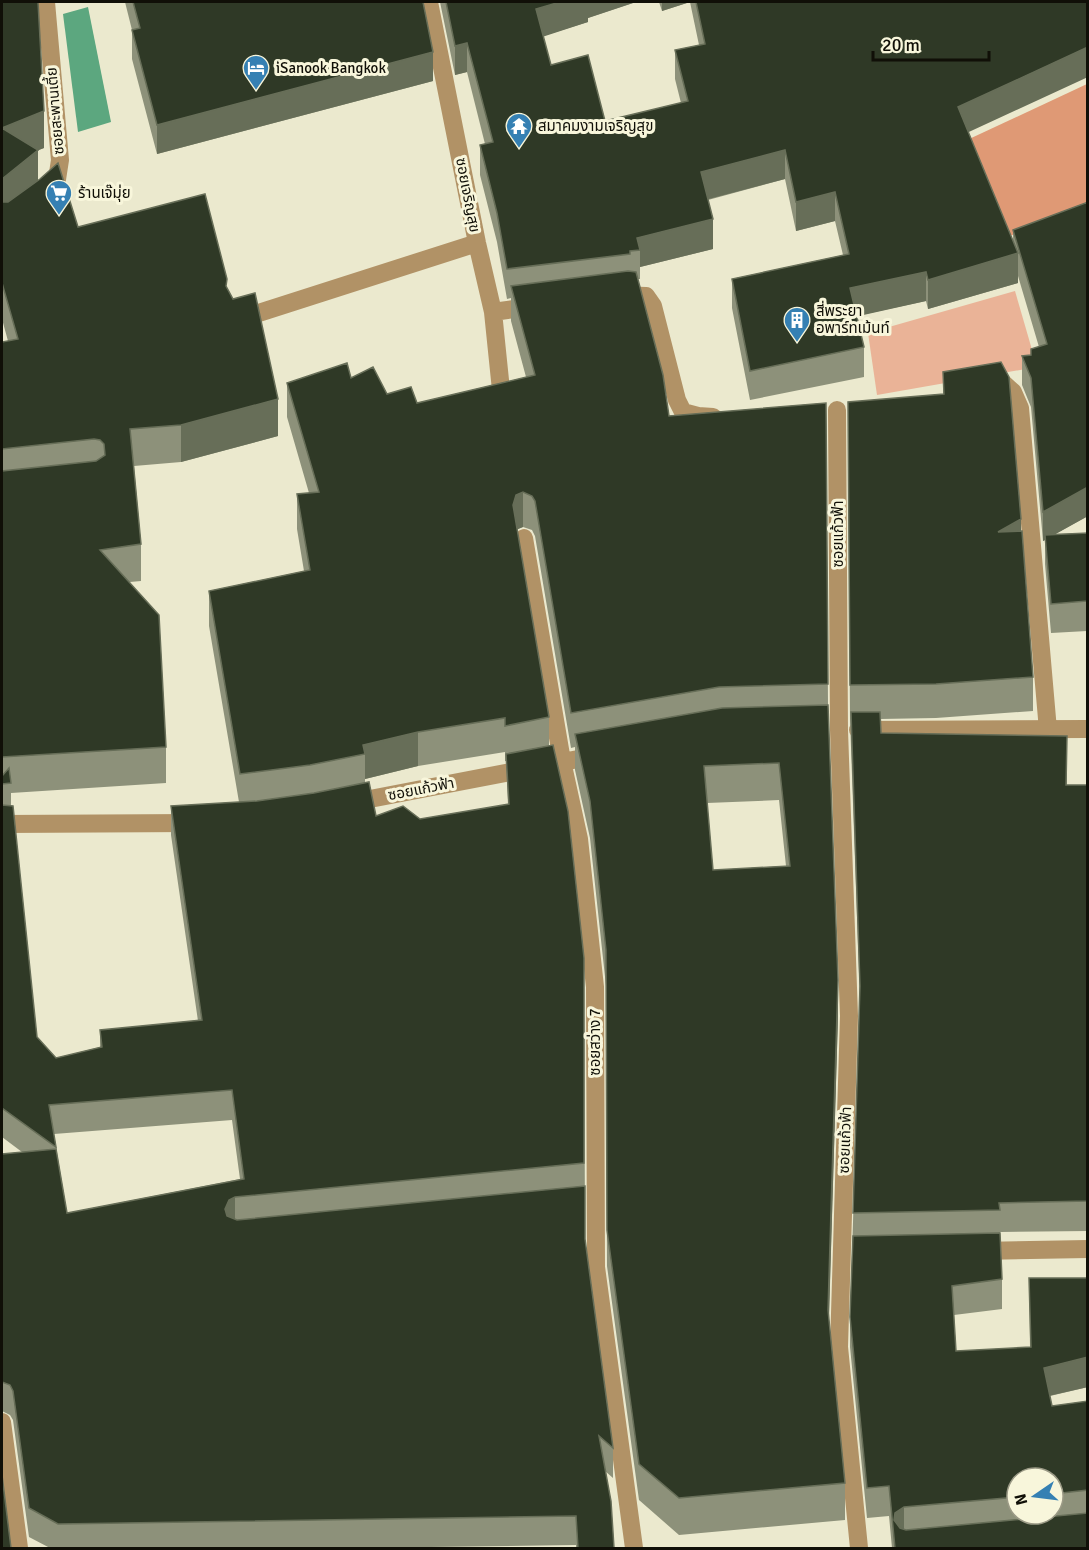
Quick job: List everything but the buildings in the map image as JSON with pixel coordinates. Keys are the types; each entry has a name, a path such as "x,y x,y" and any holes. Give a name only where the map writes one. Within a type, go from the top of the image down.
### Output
{"street":[{"name":"ซอยสะพานเตี้ย","path":"41,200 56,186 60,160 46,2"},
{"name":"ซอยเจริญสุข","path":"429,2 493,312 501,390"},
{"path":"237,320 477,243"},
{"path":"605,297 628,294 646,296 653,306 677,400 683,412 698,416 729,417"},
{"path":"493,312 549,305"},
{"path":"971,390 1004,384 1013,392 1020,408 1048,730"},
{"path":"816,411 859,407"},
{"name":"ซอยแก้วฟ้า","path":"837,410 839,730 849,1016 839,1347 859,1548"},
{"name":"ซอยสว่าง 7","path":"524,538 562,761 579,839 595,987 590,1203 596,1267 634,1548"},
{"path":"819,730 1088,729"},
{"name":"ซอยแก้วฟ้า","path":"334,806 619,751"},
{"path":"2,824 210,822"},
{"path":"958,1251 1088,1249"},
{"path":"842,1254 865,1254"},
{"path":"2,1422 19,1548"}],"shaded area":[{"path":"88,7 111,122 78,132 63,14"},
{"path":"1087,84 1087,208 1007,237 967,140"},
{"path":"1015,291 1037,367 877,395 868,333"}],"place":[{"name":"iSanook Bangkok","path":"256,91"},
{"name":"สมาคมงามเจริญสุข","path":"519,149"},
{"name":"ร้านเจ๊มุ่ย","path":"59,216"},
{"name":"สี่พระยา อพาร์ทเม้นท์","path":"797,343"}]}
